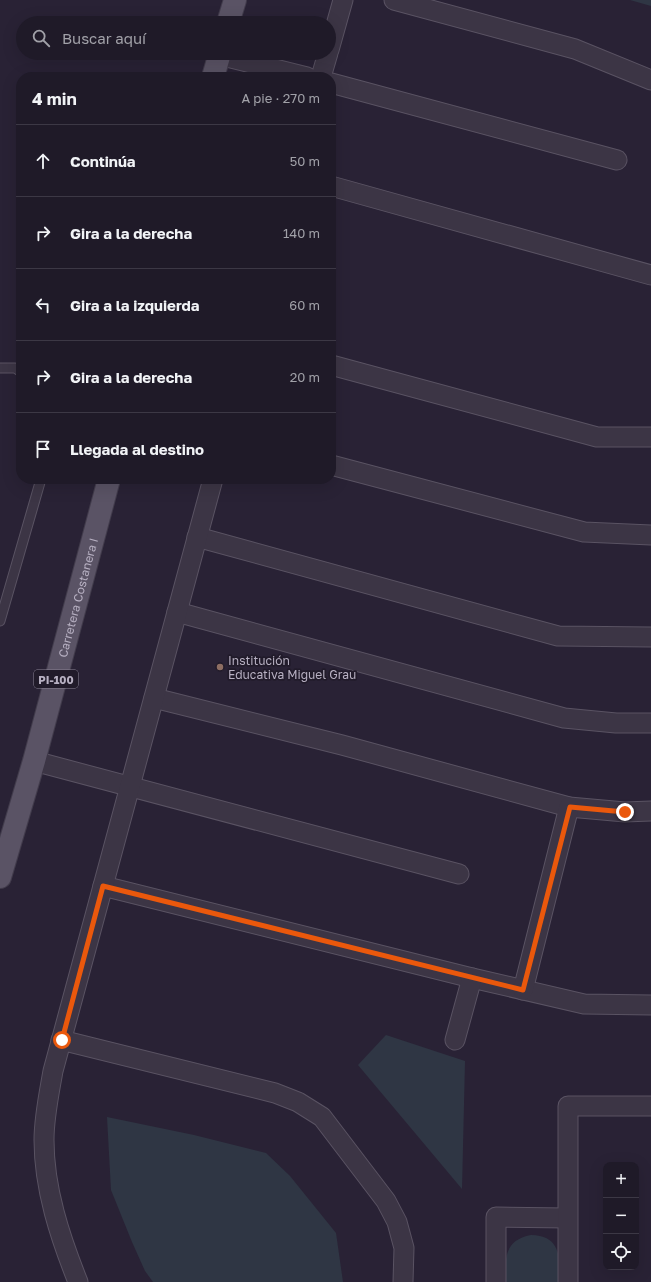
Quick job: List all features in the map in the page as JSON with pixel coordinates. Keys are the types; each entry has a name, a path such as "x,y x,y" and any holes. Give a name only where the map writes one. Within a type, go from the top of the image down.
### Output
{"main road":[{"path":"230,16 235,0"},
{"path":"214,72 217,60"},
{"name":"Carretera Costanera I","path":"0,878 34,761 108,484"}],"street":[{"path":"336,25 343,0"},
{"path":"394,0 575,49 651,80"},
{"path":"242,60 288,72"},
{"path":"322,72 326,60"},
{"path":"336,84 617,160"},
{"path":"336,187 651,275"},
{"path":"336,366 597,437 651,437"},
{"path":"336,466 584,532 651,535"},
{"path":"78,1282 66,1252 53,1207 46,1174 44,1147 46,1106 53,1071 212,484"},
{"path":"197,537 558,636 651,637"},
{"path":"177,612 564,718 616,723 651,723"},
{"path":"154,698 342,745 570,807 625,812 651,811"},
{"path":"34,761 459,874"},
{"path":"523,990 570,807"},
{"path":"103,886 472,978 584,1004 651,1005"},
{"path":"455,1040 472,978"},
{"path":"62,1040 275,1093 298,1102 322,1117 386,1201 397,1222 404,1248 403,1282"},
{"path":"568,1282 568,1106 651,1106"},
{"path":"496,1282 496,1217 567,1218"}],"lane":[{"path":"0,368 16,369"},
{"path":"0,620 39,484"}],"shaded area":[{"path":"630,0 651,0 651,6"},
{"path":"386,1035 465,1061 462,1189 358,1065"},
{"path":"107,1117 194,1135 266,1153 290,1176 336,1233 343,1282 153,1282 145,1271 111,1190"},
{"path":"531,1235 541,1236 554,1244 559,1257 561,1282 505,1282 506,1258 511,1246 516,1241"}],"place":[{"name":"Institución Educativa Miguel Grau","path":"220,667"}],"route":[{"path":"62,1040 103,886 523,990 570,807 625,812"}]}
